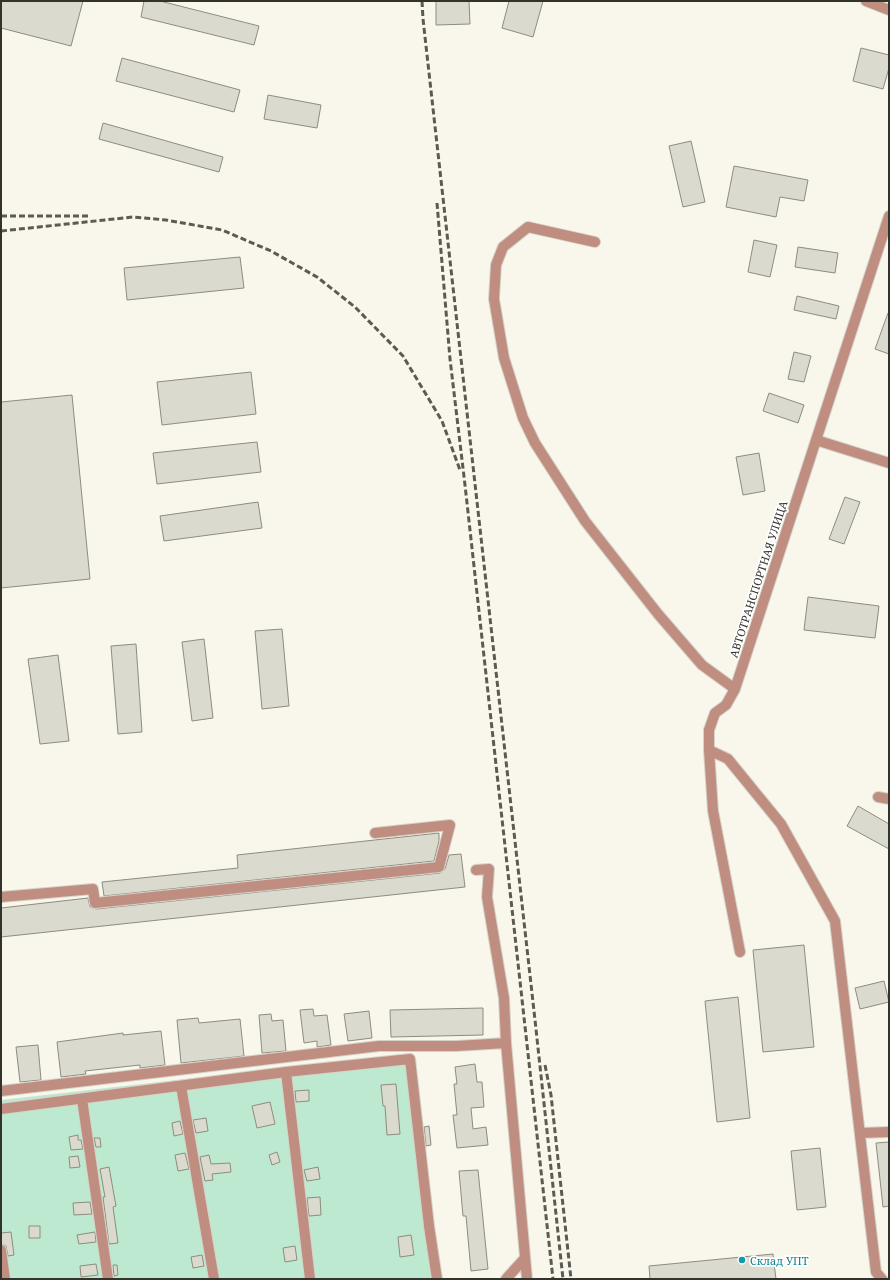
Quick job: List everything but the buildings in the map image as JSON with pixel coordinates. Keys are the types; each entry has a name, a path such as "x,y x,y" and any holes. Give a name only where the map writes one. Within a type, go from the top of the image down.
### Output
{"street":[{"path":"866,1 889,10"},
{"name":"АВТОТРАНСПОРТНАЯ УЛИЦА","path":"740,952 713,811 709,730 716,713 726,705 735,689 888,220"},
{"path":"595,242 528,227 503,247 496,265 494,299 504,358 523,418 535,443 585,521 658,614 702,665 735,689"},
{"path":"816,440 889,463"},
{"path":"709,750 728,759 781,824 836,922 876,1272 882,1279"},
{"path":"878,797 889,799"},
{"path":"1,897 93,889 94,903 439,867 450,826 375,833"},
{"path":"476,870 489,869 487,897 504,998 506,1043 527,1279"},
{"path":"1,1091 379,1046 456,1046 506,1043"},
{"path":"1,1109 286,1072 410,1059 429,1226 437,1279"},
{"path":"286,1072 310,1279"},
{"path":"181,1086 214,1279"},
{"path":"82,1098 108,1279"},
{"path":"860,1133 889,1132"},
{"path":"1,1250 5,1279"},
{"path":"506,1279 525,1258"}],"green space":[{"path":"405,1054 431,1279 1,1279 1,1100"}],"railway":[{"path":"422,1 563,1279"},
{"path":"437,203 450,359 553,1279"},
{"path":"1,216 91,216"},
{"path":"1,231 133,217 166,220 222,230 271,251 317,277 355,307 403,356 442,421 460,470"},
{"path":"545,1065 551,1095 571,1279"}],"place":[{"name":"Склад УПТ","path":"742,1260"}]}
